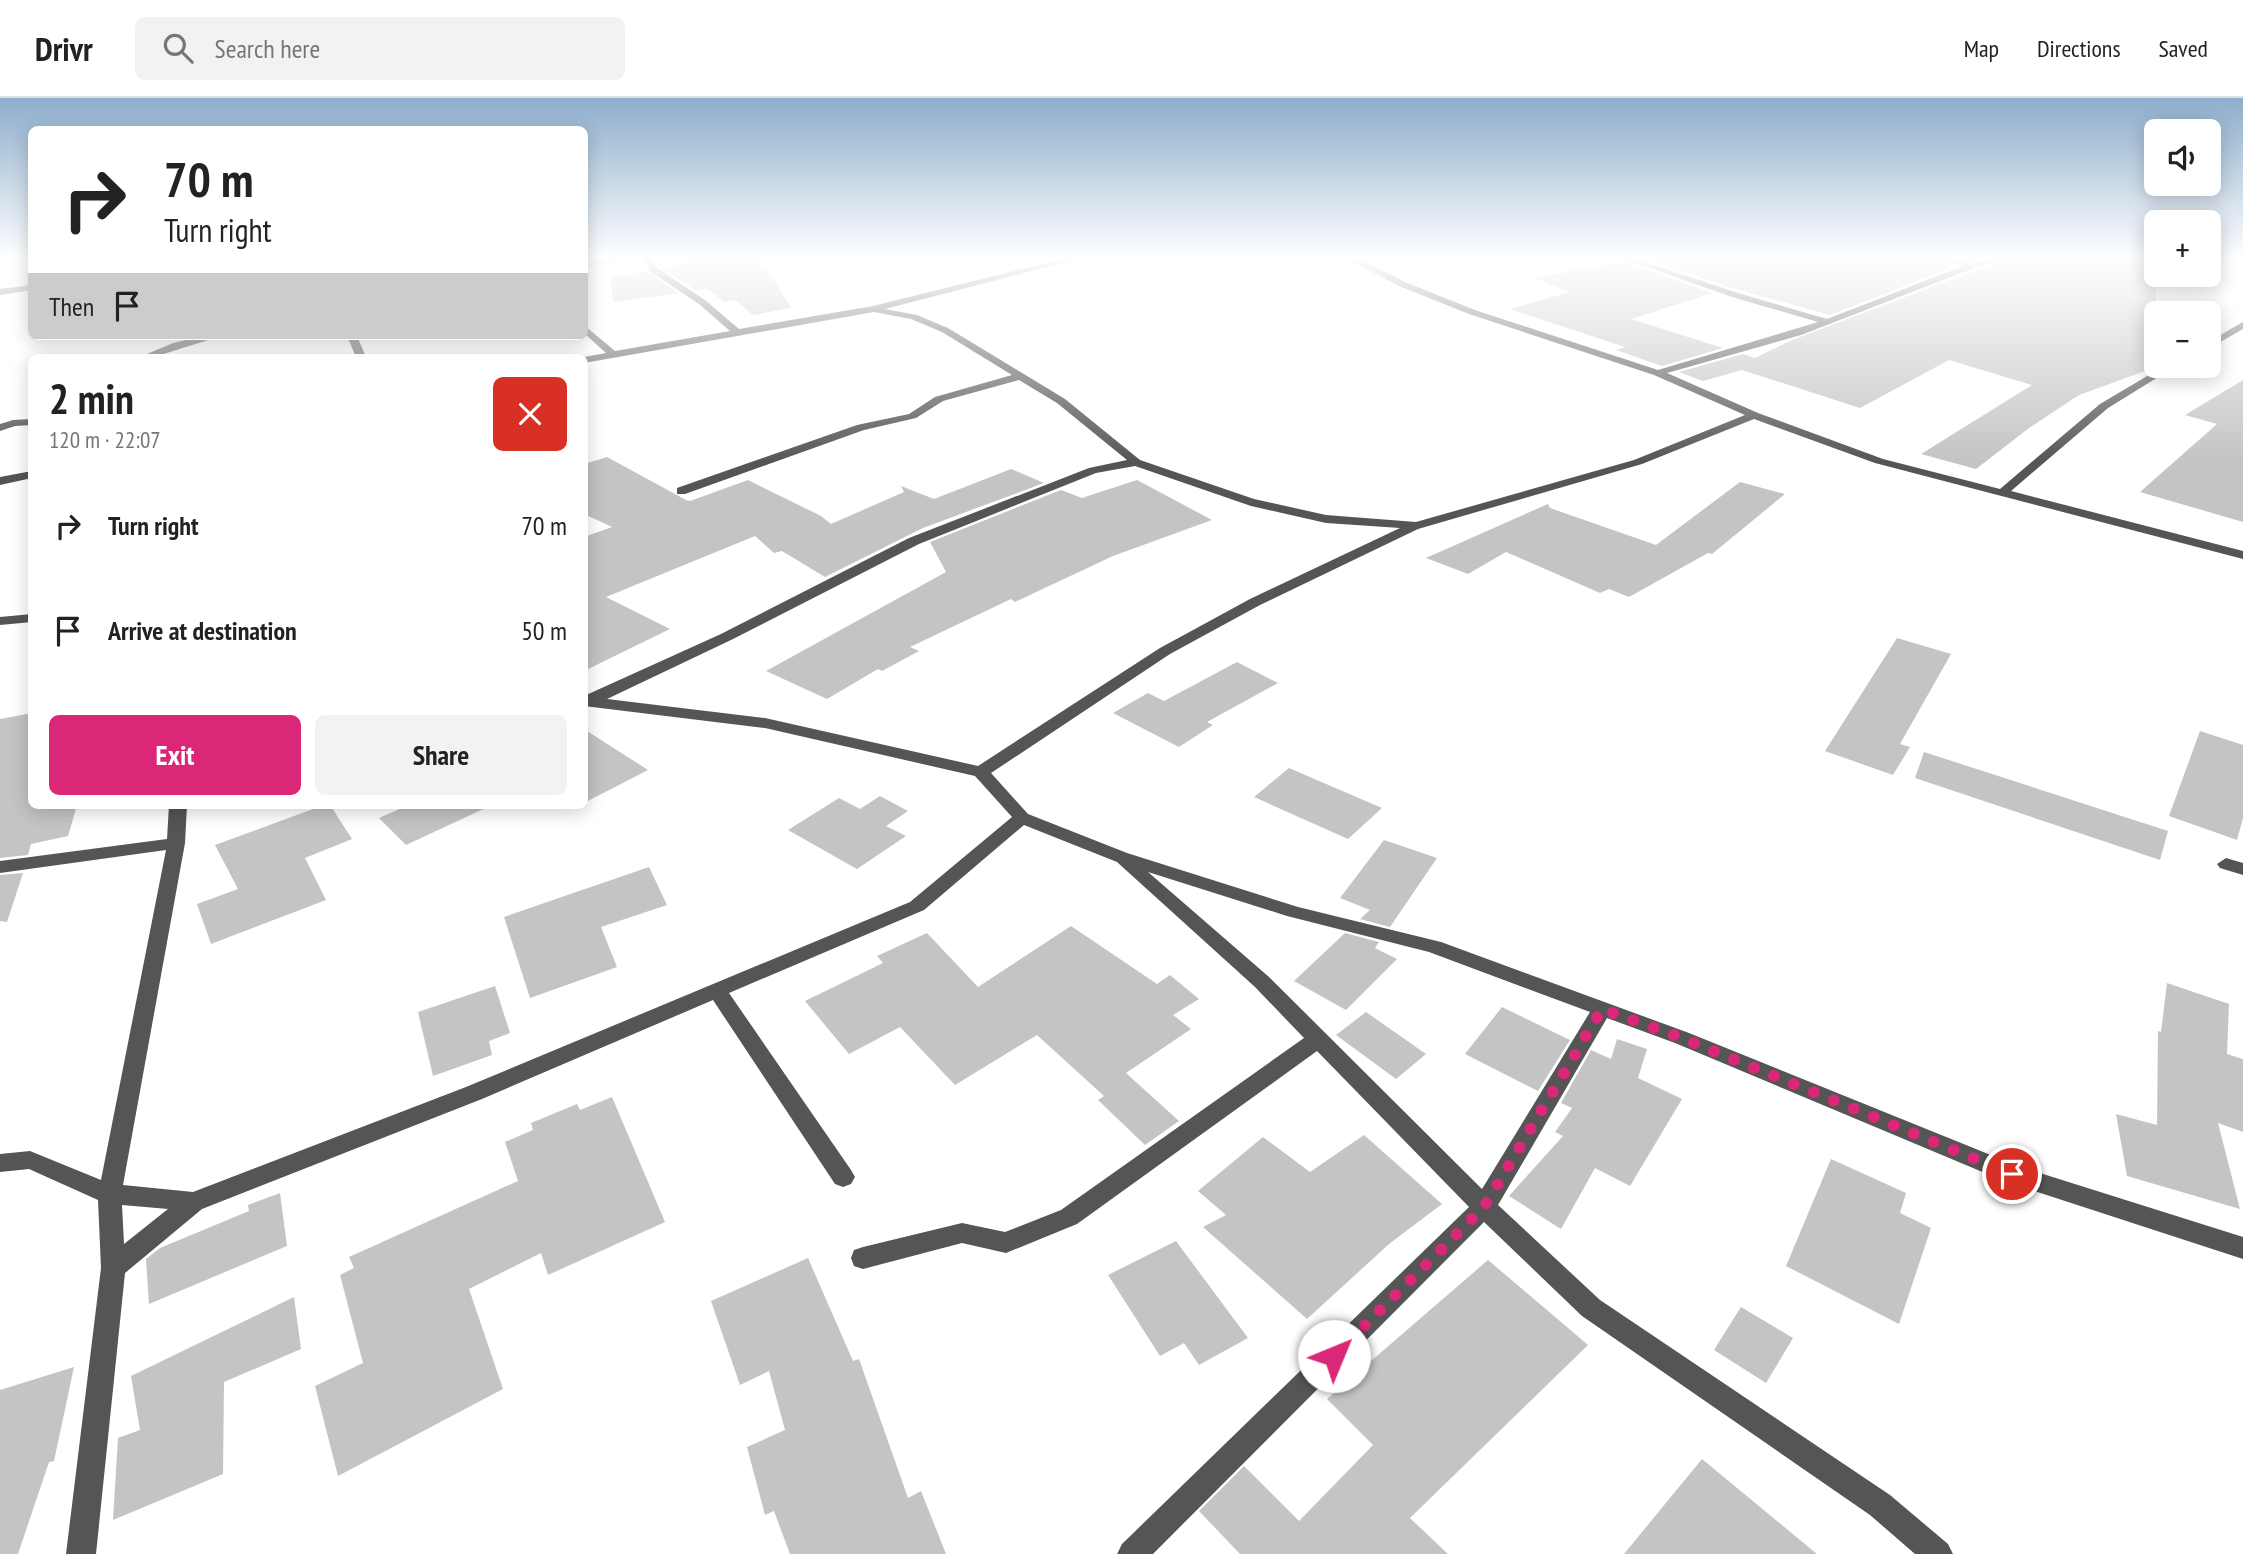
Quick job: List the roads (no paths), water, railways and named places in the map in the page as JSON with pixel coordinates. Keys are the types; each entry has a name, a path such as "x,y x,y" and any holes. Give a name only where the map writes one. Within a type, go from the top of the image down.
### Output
{"street":[{"path":"730,326 737,332"},
{"path":"588,359 773,326"},
{"path":"935,326 1061,401 1136,461 1251,502 1314,516 1416,526"},
{"path":"1515,326 1658,373 1754,415 1879,460 2243,555"},
{"path":"1658,373 1816,326"},
{"path":"2221,340 2242,326"},
{"path":"588,332 612,354"},
{"path":"2228,336 2243,339"},
{"path":"153,354 198,340"},
{"path":"681,491 861,427 912,416 939,399 1021,376"},
{"path":"2003,492 2104,407 2151,378"},
{"path":"981,772 1165,651 1255,602 1416,526 1637,462 1754,415"},
{"path":"0,428 13,423 28,422"},
{"path":"588,700 726,638 914,541 1093,470 1136,461"},
{"path":"0,481 28,475"},
{"path":"0,621 28,618"},
{"path":"588,701 765,723 981,772 1022,818 1121,858 1294,912 1434,947 1682,1038 2012,1174 2243,1248"},
{"path":"81,1554 113,1268 110,1194 176,843 178,809"},
{"path":"113,1268 194,1202 474,1093 917,906 1022,818"},
{"path":"0,867 176,843"},
{"path":"1121,858 1262,982 1484,1207 1591,1308 1880,1505 1938,1554"},
{"path":"717,990 842,1177"},
{"path":"1132,1554 1484,1207 1602,1009"},
{"path":"863,1258 962,1233 1006,1243 1069,1217 1319,1038"},
{"path":"0,1163 30,1160 110,1194 194,1202"}]}
